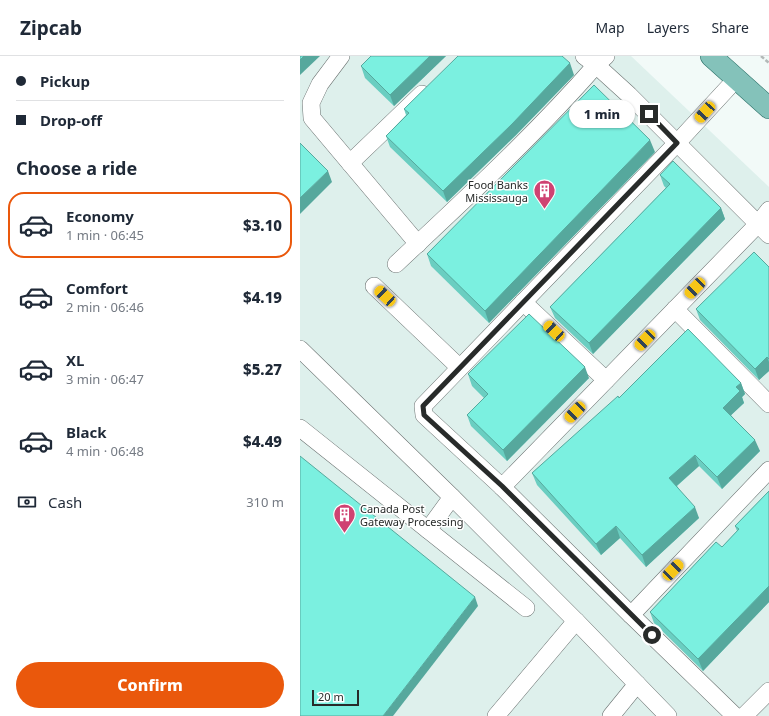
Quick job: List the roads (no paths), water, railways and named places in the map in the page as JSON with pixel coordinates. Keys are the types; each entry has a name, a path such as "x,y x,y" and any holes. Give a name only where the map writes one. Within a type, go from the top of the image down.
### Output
{"main road":[{"path":"710,56 737,78 769,108"}],"lane":[{"path":"341,56 320,84 311,103 312,118 418,244"},
{"path":"396,264 502,163 572,92 595,59 763,229"},
{"path":"735,716 502,486 424,415 423,406 677,143 737,78"},
{"path":"350,163 435,81"},
{"path":"502,486 675,309 763,229 769,210"},
{"path":"374,286 459,367"},
{"path":"522,302 606,380"},
{"path":"675,309 769,404"},
{"path":"300,350 452,497 576,621 668,716"},
{"path":"300,428 526,608"},
{"path":"631,615 769,470"},
{"path":"428,530 452,497"},
{"path":"496,716 576,621"},
{"path":"611,716 637,684"},
{"path":"744,716 769,691"}],"place":[{"name":"Food Banks Mississauga","path":"544,210"},
{"name":"Canada Post Gateway Processing","path":"344,534"}]}
